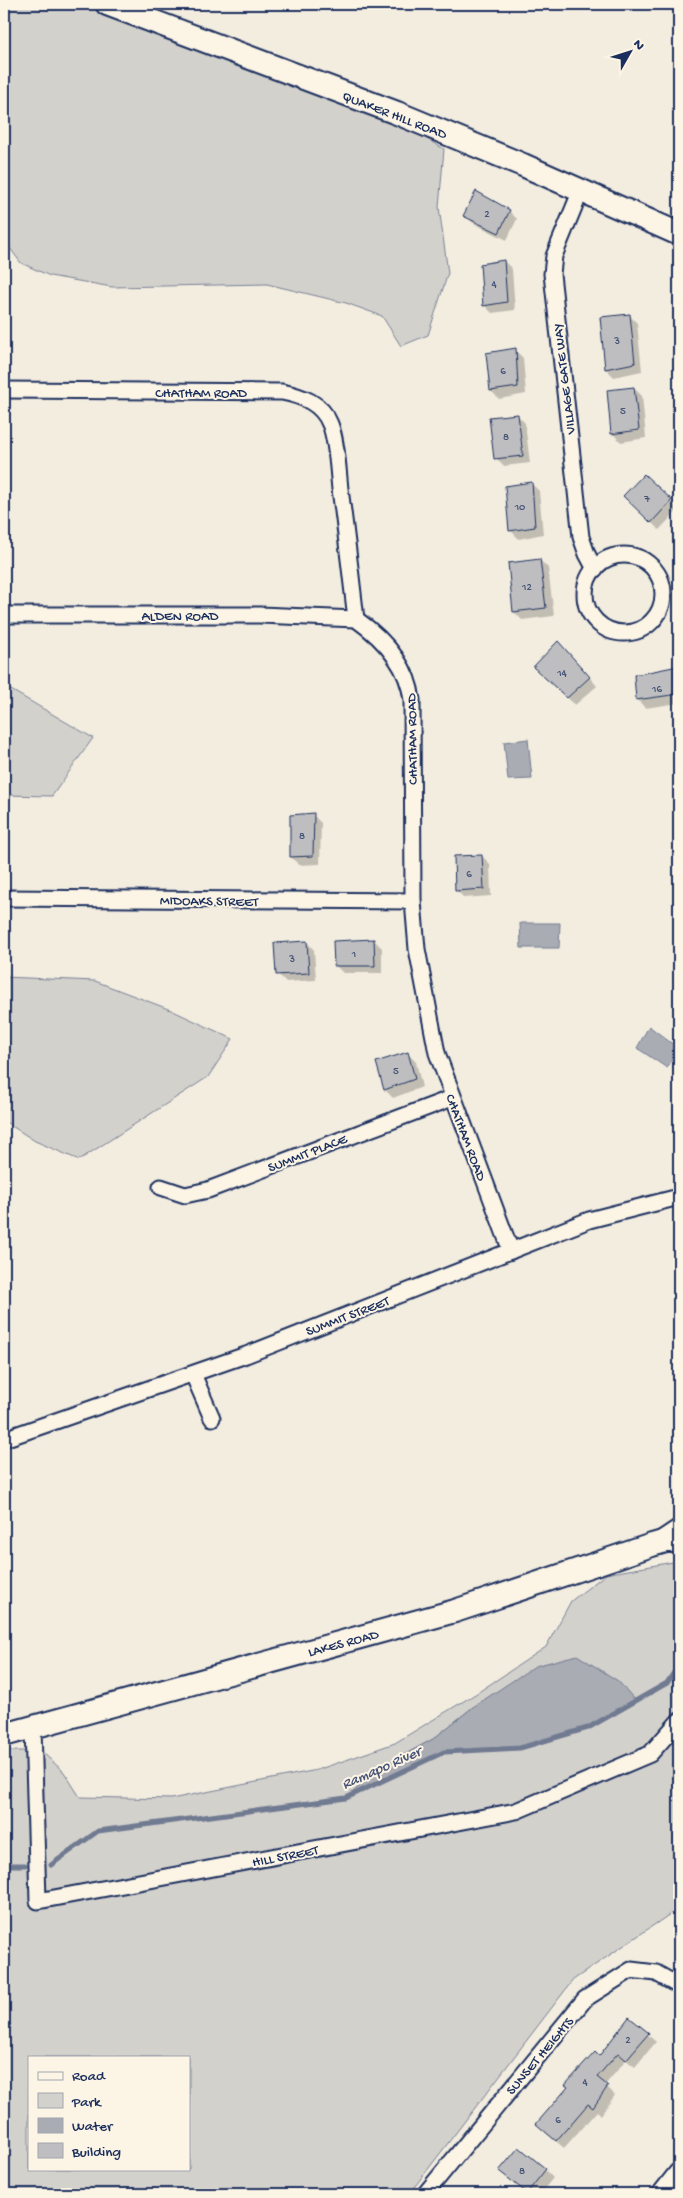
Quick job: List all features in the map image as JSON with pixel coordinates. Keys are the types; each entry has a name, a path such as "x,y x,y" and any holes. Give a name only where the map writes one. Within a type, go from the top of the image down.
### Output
{"main road":[{"name":"QUAKER HILL ROAD","path":"107,4 397,113 679,234"},
{"name":"LAKES ROAD","path":"4,1736 455,1611 652,1545 666,1541 679,1541"},
{"path":"664,2194 679,2175"}],"street":[{"name":"VILLAGE GATE WAY","path":"580,190 554,256 552,274 581,537 595,569"},
{"name":"CHATHAM ROAD","path":"4,390 282,392 300,396 313,402 330,424 337,463 356,619 393,651 410,684 413,901 417,949 437,1053 510,1251"},
{"path":"616,556 629,556 641,559 651,566 659,576 663,588 663,600 659,612 651,623 634,632 615,632 603,627 593,618 587,606 585,593 588,580 595,569 604,561 616,556"},
{"name":"ALDEN ROAD","path":"4,615 260,615 356,619"},
{"name":"MIDOAKS STREET","path":"4,898 413,901"},
{"name":"SUMMIT PLACE","path":"161,1188 185,1195 208,1190 452,1098"},
{"name":"SUMMIT STREET","path":"10,1436 193,1374 589,1220 679,1197"},
{"path":"193,1374 212,1418"},
{"path":"652,1545 679,1526"},
{"name":"HILL STREET","path":"33,1727 38,1901 516,1811 650,1754 679,1721"},
{"name":"SUNSET HEIGHTS","path":"425,2194 585,1999 631,1970 656,1973 679,1986"}],"green space":[{"path":"4,4 85,4 415,132 444,149 439,207 448,273 428,335 401,346 382,316 346,303 267,284 112,287 50,276 21,263 4,240"},
{"path":"4,690 11,690 93,738 52,796 4,795"},
{"path":"4,977 95,981 171,1010 233,1039 208,1077 79,1160 35,1141 4,1121"},
{"path":"679,1561 679,1908 573,1980 409,2194 4,2194 4,1751 41,1751 64,1772 80,1797 171,1799 317,1770 395,1743 477,1693 546,1647 571,1601 606,1574","holes":["473,1707 520,1748 444,1752 348,1797 382,1767 433,1739"]}],"water":[{"path":"528,739 532,779 508,780 504,742"},
{"path":"520,923 560,923 559,948 521,948"},
{"path":"649,1026 679,1049 667,1068 637,1048"},
{"path":"577,1655 618,1681 636,1701 588,1728 520,1748 444,1752 346,1798 382,1767 433,1739 473,1707 535,1666"}],"building":[{"path":"476,191 510,210 499,233 463,216"},
{"path":"504,260 507,302 483,306 480,264"},
{"path":"630,314 635,363 605,369 600,317"},
{"path":"516,348 518,387 490,391 486,353"},
{"path":"634,387 639,430 611,434 607,390"},
{"path":"518,414 523,456 494,459 489,417"},
{"path":"644,474 672,500 651,523 623,496"},
{"path":"532,482 535,527 509,531 505,486"},
{"path":"540,559 546,608 513,612 508,563"},
{"path":"558,641 590,677 567,698 533,667"},
{"path":"678,666 679,694 636,700 634,675"},
{"path":"314,813 313,856 290,857 290,815"},
{"path":"482,855 484,889 455,891 454,856"},
{"path":"374,939 375,966 334,966 333,941"},
{"path":"307,941 309,973 276,975 274,943"},
{"path":"408,1052 415,1079 384,1090 376,1062"},
{"path":"629,2017 649,2033 626,2060 618,2053 597,2077 608,2086 593,2108 588,2104 556,2141 536,2124 568,2087 565,2085 595,2052 599,2056"},
{"path":"519,2147 546,2169 527,2193 499,2171"}],"waterway":[{"name":"Ramapo River","path":"51,1865 98,1831 346,1798 444,1752 520,1748 588,1728 667,1683 679,1665"},
{"name":"Ramapo River","path":"4,1865 25,1865"}]}
